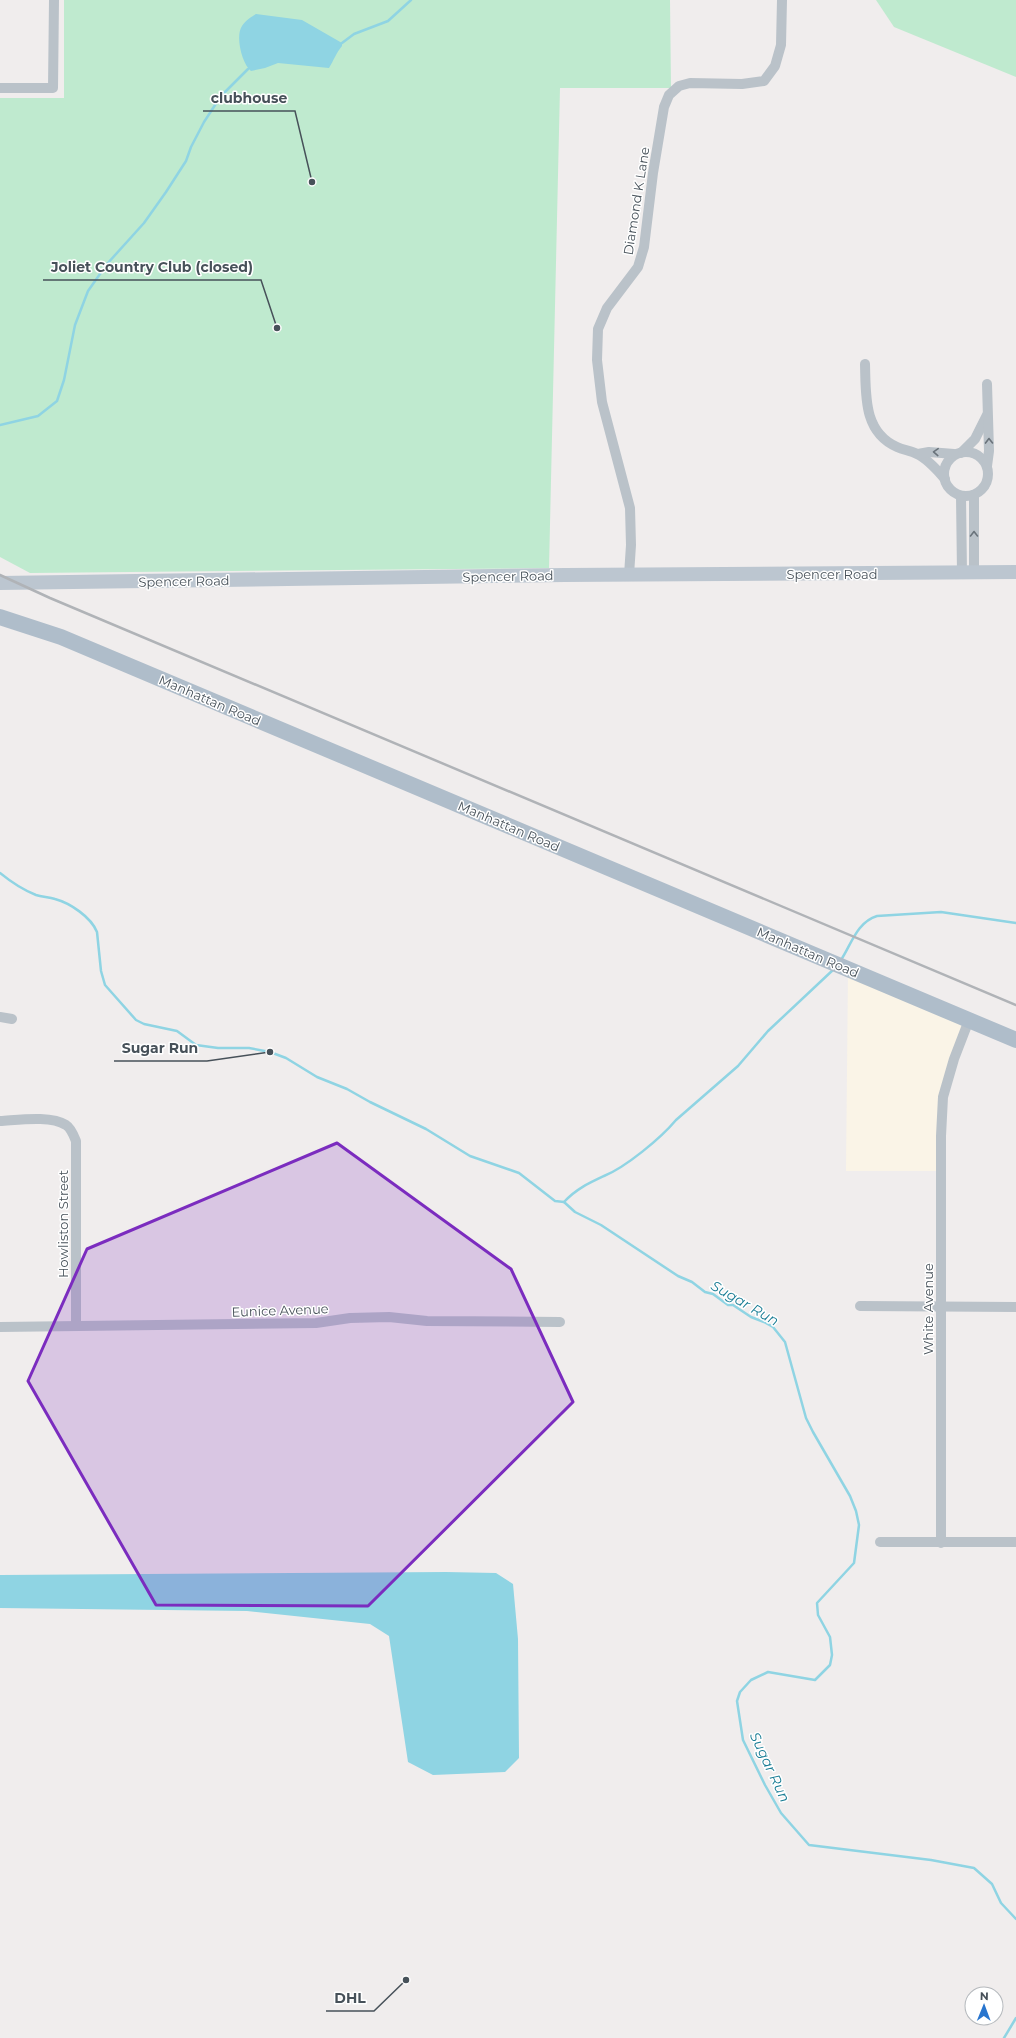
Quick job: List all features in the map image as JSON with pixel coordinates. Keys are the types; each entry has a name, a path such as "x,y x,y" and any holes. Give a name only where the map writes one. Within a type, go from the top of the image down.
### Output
{"main road":[{"name":"Manhattan Road","path":"0,617 61,637 1016,1040"}],"street":[{"path":"0,88 53,88 54,0"},
{"name":"Diamond K Lane","path":"629,575 632,545 630,508 602,402 597,360 598,329 607,308 638,267 644,247 651,186 664,107 669,95 679,86 690,84 742,84 764,81 775,66 781,45 782,0"},
{"path":"865,364 866,403 869,417 875,428 884,439 895,447 918,454 938,470 945,479 951,491 961,496 974,495 984,488 988,481 987,466 989,451 987,384"},
{"path":"945,479 946,466 975,439 987,415"},
{"path":"918,454 929,452 976,455 987,466"},
{"path":"968,573 974,495"},
{"path":"961,496 968,573"},
{"name":"Spencer Road","path":"0,583 1016,572"},
{"path":"0,1017 12,1019"},
{"name":"White Avenue","path":"941,1542 940,1136 943,1097 954,1059 969,1020"},
{"name":"Howliston Street","path":"0,1121 47,1120 67,1126 76,1141 76,1326"},
{"path":"860,1306 1016,1306"},
{"name":"Eunice Avenue","path":"0,1327 316,1323 350,1318 389,1317 427,1321 560,1322"},
{"path":"880,1542 1016,1542"}],"highlighted area":[{"path":"337,1143 511,1269 573,1402 368,1606 156,1605 28,1381 87,1249"}],"shaded area":[{"path":"848,972 965,1022 951,1058 936,1171 846,1171"}],"green space":[{"path":"64,0 670,0 671,88 560,88 549,568 30,573 0,557 0,98 64,98"},
{"path":"876,0 1016,0 1016,77 894,27"}],"water":[{"path":"256,14 302,20 342,43 342,46 329,68 278,63 251,71 242,56 239,36 243,24"},
{"path":"446,1572 496,1573 513,1584 518,1639 519,1758 505,1772 433,1775 408,1762 389,1636 370,1624 247,1611 0,1608 0,1575"}],"waterway":[{"path":"342,43 354,34 388,21 411,0"},
{"path":"0,425 38,416 57,401 64,380 75,325 88,291 107,264 144,223 166,192 186,161 191,147 204,122 221,96 248,69"},
{"name":"Sugar Run","path":"0,873 17,886 31,893 38,896 55,899 73,907 90,921 97,932 101,971 105,985 136,1020 144,1024 177,1031 196,1045 218,1048 249,1048 270,1052 286,1058 317,1077 347,1089 370,1102 426,1129 470,1156 519,1173 555,1201 564,1202 575,1212 601,1225 678,1276 692,1282 705,1292 713,1294 728,1305 733,1305 751,1317 773,1327 785,1342 806,1418 850,1496 856,1511 859,1525 854,1563 817,1603 818,1615 830,1637 832,1655 830,1665 815,1680 768,1672 751,1680 740,1692 737,1701 743,1740 765,1785 781,1813 809,1845 931,1860 974,1868 992,1884 1001,1903 1016,1919"},
{"path":"841,960 859,929 864,923 877,916 941,912 1016,923"},
{"path":"564,1202 578,1190 622,1166 652,1143 738,1066 768,1031 834,969"},
{"path":"1004,2038 1016,2018"}],"railway":[{"path":"0,575 50,598 1016,1005"}],"place":[{"name":"clubhouse","path":"312,182"},
{"name":"Joliet Country Club (closed)","path":"277,328"},
{"name":"Sugar Run","path":"270,1052"},
{"name":"DHL","path":"406,1980"}]}
